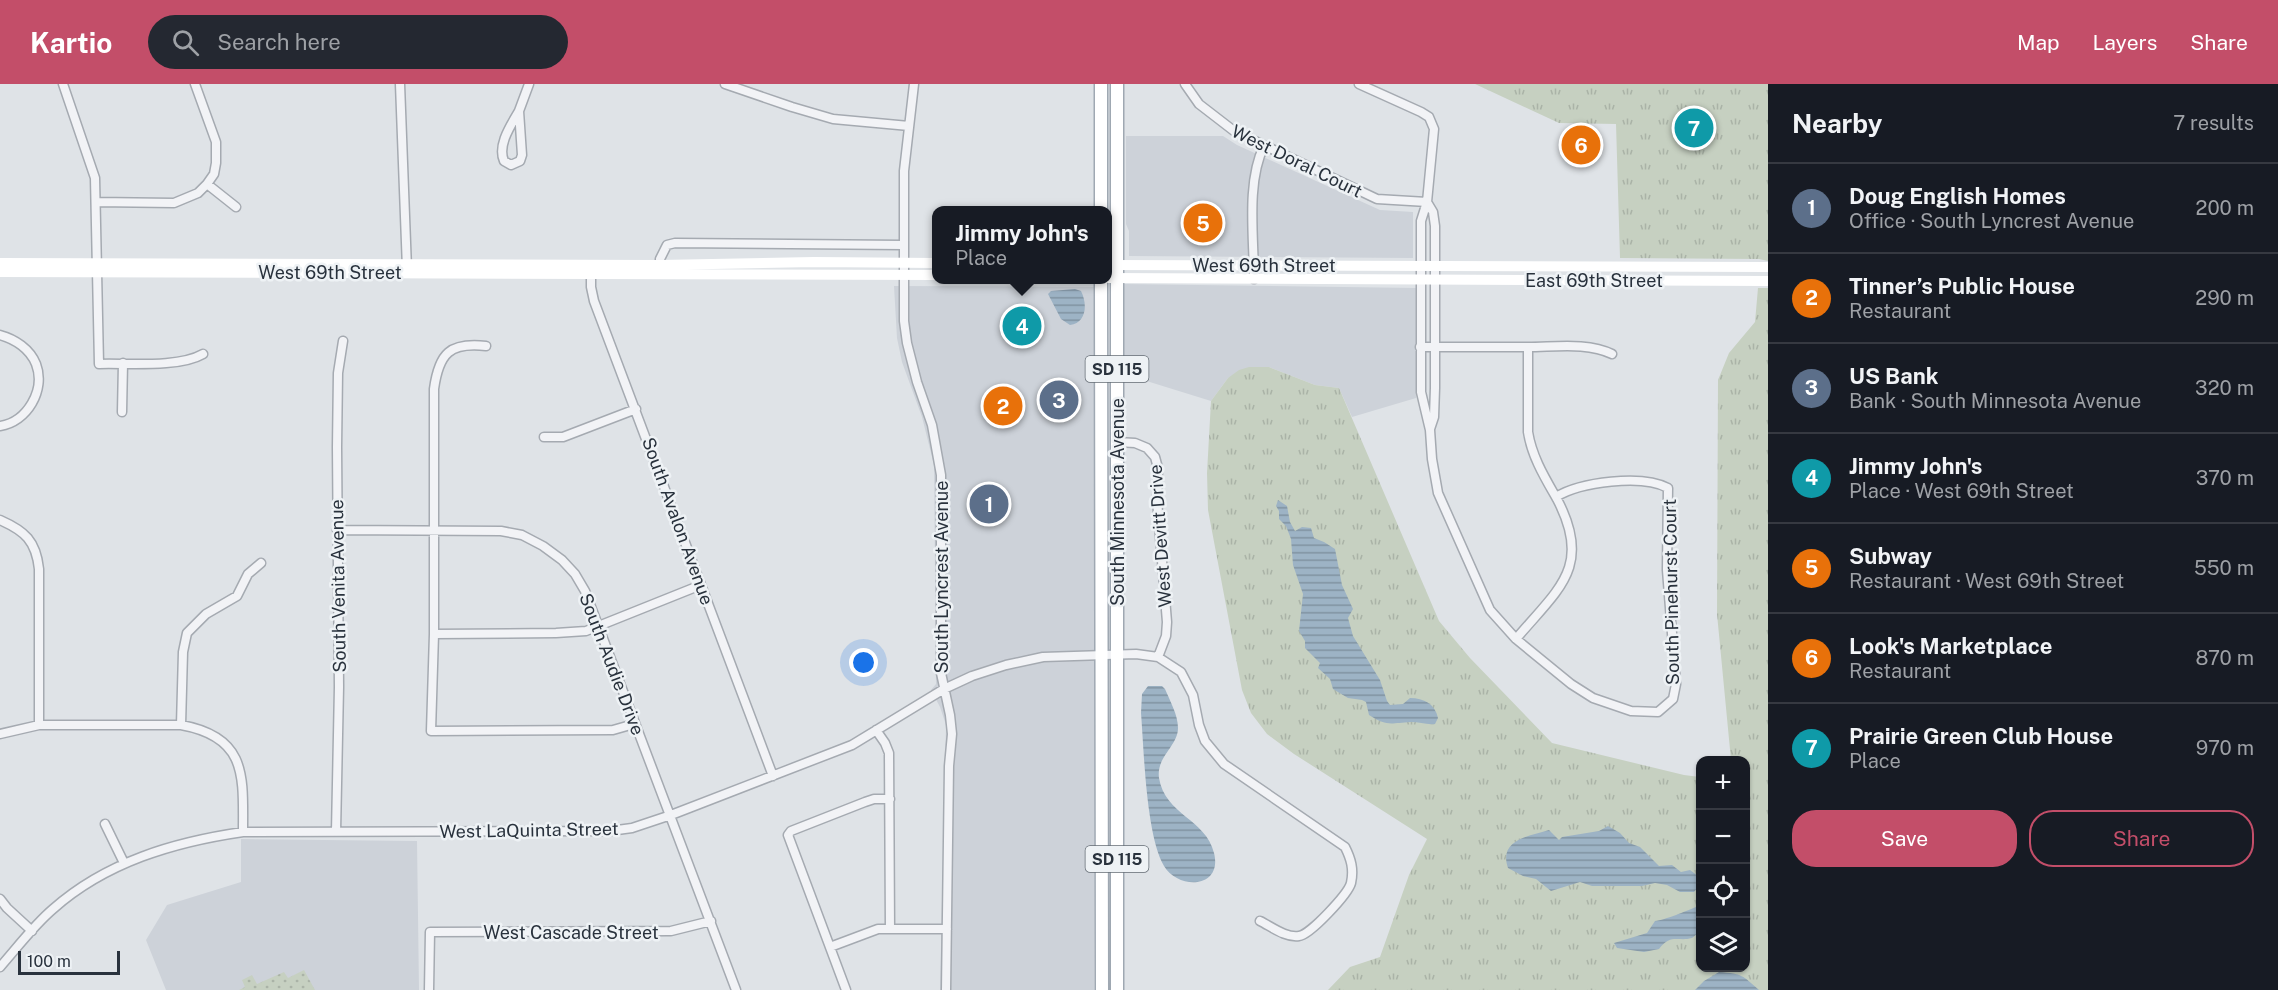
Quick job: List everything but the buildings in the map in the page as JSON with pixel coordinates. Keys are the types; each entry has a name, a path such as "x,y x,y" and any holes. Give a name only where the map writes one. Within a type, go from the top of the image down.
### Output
{"main road":[{"path":"1101,84 1101,206"},
{"name":"South Minnesota Avenue","path":"1117,84 1113,265 1117,442 1117,988"},
{"name":"West 69th Street","path":"0,263 98,268"},
{"name":"West 69th Street","path":"660,269 932,263"},
{"name":"West 69th Street","path":"1113,265 1420,265"},
{"name":"East 69th Street","path":"1420,265 1768,267"},
{"name":"West 69th Street","path":"0,272 98,268 660,269 932,275"},
{"name":"West 69th Street","path":"1113,278 1419,279"},
{"name":"East 69th Street","path":"1419,279 1768,281"},
{"name":"South Minnesota Avenue","path":"1101,284 1102,990"}],"street":[{"path":"63,84 95,178 99,364 180,362 203,354"},
{"path":"96,202 174,203 198,193 207,184 214,174 216,142 195,84"},
{"path":"400,84 407,269"},
{"path":"519,111 522,155 516,164 508,164 502,155 502,147 529,84"},
{"path":"725,84 833,118 909,126"},
{"name":"South Lyncrest Avenue","path":"914,84 904,171 903,275 907,343 917,382 932,425 941,475 941,673 952,734 949,766 946,990"},
{"name":"West Doral Court","path":"1185,84 1199,104 1215,118 1234,131 1264,146 1377,199 1427,202"},
{"path":"1359,84 1429,117 1434,129 1427,202 1421,222 1419,279 1421,392 1430,430 1431,459 1438,493 1490,610 1516,639 1562,585 1571,564 1572,537 1556,498 1546,482 1529,438 1528,347"},
{"path":"1254,279 1254,186 1258,158 1264,146"},
{"path":"207,184 236,207"},
{"path":"1427,202 1433,212 1436,265 1434,417 1430,430"},
{"path":"660,269 663,251 667,245 675,243 903,245"},
{"name":"South Avalon Avenue","path":"591,269 594,301 773,776"},
{"path":"0,335 17,341 28,351 36,364 38,377 37,393 29,408 18,420 0,426"},
{"name":"South Venita Avenue","path":"336,832 339,687 338,373 343,341"},
{"path":"486,346 469,344 456,346 444,357 437,370 434,389 434,634 431,731 613,730 634,724"},
{"path":"1420,346 1587,347 1602,349 1612,354"},
{"path":"122,412 123,363"},
{"path":"544,437 563,437 636,409"},
{"name":"West Devitt Drive","path":"1117,442 1135,443 1147,448 1155,457 1158,468 1157,500 1167,622 1166,636 1158,657"},
{"name":"South Pinehurst Court","path":"1516,639 1571,684 1593,698 1631,711 1647,713 1658,712 1673,699 1676,684 1667,570 1668,488 1657,484 1604,482 1574,488 1556,498"},
{"path":"0,520 18,528 29,539 37,554 39,569 39,725"},
{"name":"South Audie Drive","path":"337,530 501,531 522,535 543,546 562,560 575,574 600,625 634,724 671,815 736,990"},
{"path":"181,726 183,652 187,633 206,614 237,596 248,574 261,563"},
{"path":"434,634 573,633 600,625 701,585"},
{"name":"West LaQuinta Street","path":"0,967 51,910 74,892 124,863 200,838 243,832 610,831 632,828 852,745 944,689 972,676 1006,665 1043,657 1136,654 1158,657"},
{"path":"1158,657 1180,672 1193,695 1205,741 1224,764 1344,847 1351,860 1353,874 1350,886 1310,932 1300,936 1287,934 1260,921"},
{"path":"0,734 39,725 181,726 202,729 231,751 239,764 243,778 243,832"},
{"path":"876,730 885,742 889,753 890,929"},
{"path":"846,990 788,835 791,831 865,802 874,799 890,799"},
{"path":"105,824 124,863"},
{"path":"0,899 33,931"},
{"name":"West Cascade Street","path":"429,990 430,932 671,931 711,921"},
{"path":"830,948 878,929 947,929"}],"shaded area":[{"path":"1126,136 1223,136 1237,145 1380,210 1413,212 1413,258 1129,256 1129,231 1126,224"},
{"path":"1123,284 1416,288 1416,398 1352,417 1339,388 1315,385 1269,367 1228,378 1211,401 1124,374"},
{"path":"894,286 1097,287 1094,990 940,990 946,725 931,690 936,684 934,465 922,417 902,362 897,338"},
{"path":"241,839 417,841 419,990 166,990 146,940 167,905 241,882"}],"green space":[{"path":"1475,84 1768,84 1768,261 1759,259 1620,258 1616,124 1559,123"},
{"path":"1758,288 1768,288 1768,990 1328,990 1350,967 1380,957 1409,875 1427,839 1294,754 1267,734 1251,713 1242,690 1208,510 1207,473 1211,401 1228,378 1239,370 1249,367 1269,367 1315,385 1339,388 1439,621 1470,658 1552,743 1696,776 1696,972 1750,972 1750,756 1731,756 1717,614 1718,380 1729,353 1755,322"},
{"path":"304,970 315,990 239,990 245,987 242,980 252,975 257,984 284,972 288,978"}],"water":[{"path":"1075,289 1081,291 1085,307 1079,321 1070,325 1061,319 1048,294 1051,291"},
{"path":"1278,500 1287,506 1290,522 1295,531 1302,527 1311,528 1314,538 1335,549 1342,585 1353,609 1348,618 1353,636 1380,680 1387,701 1390,705 1403,704 1410,698 1420,699 1432,706 1437,713 1438,718 1435,724 1381,721 1369,715 1366,702 1348,698 1333,689 1330,679 1318,668 1320,663 1305,648 1305,641 1299,631 1303,594 1293,565 1291,539 1286,526 1279,519 1276,506"},
{"path":"1148,686 1162,686 1165,689 1178,723 1175,740 1159,771 1163,790 1169,801 1203,832 1214,853 1215,865 1212,874 1198,882 1188,882 1171,874 1164,866 1153,834 1147,792 1141,713 1142,694"},
{"path":"1608,826 1620,833 1629,843 1640,847 1659,866 1672,865 1681,872 1690,870 1696,874 1696,890 1694,892 1680,892 1667,885 1655,883 1642,886 1592,886 1580,882 1551,891 1536,879 1523,876 1508,868 1506,858 1508,851 1518,840 1525,837 1549,830 1559,840 1562,837 1599,831"},
{"path":"1696,907 1696,934 1692,938 1667,941 1659,949 1644,952 1617,948 1614,943 1647,933 1655,921"},
{"path":"1719,972 1733,974 1742,976 1759,990 1695,990"}],"place":[{"name":"Prairie Green Club House","path":"1694,128"},
{"name":"Look's Marketplace","path":"1581,145"},
{"name":"Subway","path":"1203,223"},
{"name":"Jimmy John's","path":"1022,326"},
{"name":"US Bank","path":"1059,400"},
{"name":"Tinner’s Public House","path":"1003,406"},
{"name":"Doug English Homes","path":"989,504"}]}
